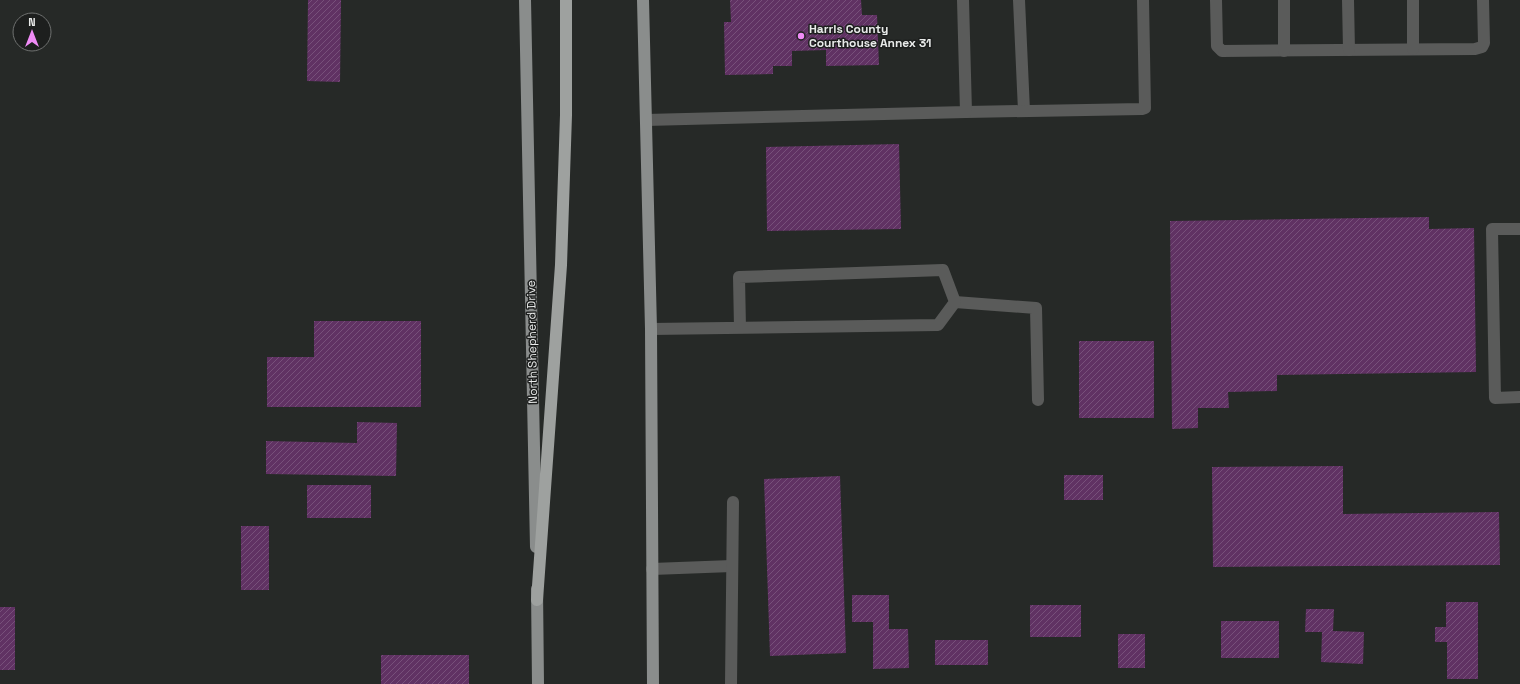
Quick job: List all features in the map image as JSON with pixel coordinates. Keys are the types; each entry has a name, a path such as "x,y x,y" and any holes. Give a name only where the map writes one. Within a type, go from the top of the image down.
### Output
{"highway":[{"path":"538,600 561,265 566,115 566,0"}],"main road":[{"name":"North Shepherd Drive","path":"525,0 538,600 538,684"},
{"path":"643,0 650,329 653,684"}],"lane":[{"path":"963,0 966,112"},
{"path":"646,120 1142,109 1145,108 1143,0"},
{"path":"1216,0 1217,46 1222,51 1475,49 1482,47 1484,43 1483,0"},
{"path":"1284,0 1284,51"},
{"path":"1348,0 1349,50"},
{"path":"1413,0 1413,49"},
{"path":"1019,3 1024,111"},
{"path":"1520,229 1492,229 1494,398 1520,397"},
{"path":"740,328 739,277 943,270 955,302"},
{"path":"650,329 938,325 955,302"},
{"path":"955,302 1036,308 1038,400"},
{"path":"731,684 733,502"},
{"path":"652,569 732,566"}],"building":[{"path":"308,0 341,0 340,82 307,81"},
{"name":"Harris County Courthouse Annex 31","path":"730,0 861,0 862,15 877,15 879,65 826,66 826,50 792,51 792,66 773,66 773,74 725,75 724,22 731,22"},
{"path":"899,144 901,229 767,231 766,147"},
{"path":"1429,217 1429,229 1474,228 1476,372 1277,375 1277,391 1228,392 1229,408 1198,408 1198,428 1172,429 1170,221"},
{"path":"314,321 421,321 421,407 267,407 267,357 314,357"},
{"path":"1079,341 1154,341 1154,418 1079,418"},
{"path":"357,422 397,423 396,476 266,474 266,441 357,443"},
{"path":"1343,466 1343,514 1499,512 1500,565 1213,567 1212,467"},
{"path":"1064,475 1103,475 1103,500 1064,500"},
{"path":"840,476 846,653 770,656 764,479"},
{"path":"307,485 371,485 371,518 307,518"},
{"path":"241,526 269,526 269,590 241,590"},
{"path":"852,595 889,595 889,629 908,629 909,668 873,669 873,622 852,622"},
{"path":"1446,602 1478,602 1478,679 1447,679 1447,642 1435,642 1435,627 1446,627"},
{"path":"1030,605 1081,605 1081,637 1030,637"},
{"path":"0,607 15,607 15,670 0,670"},
{"path":"1306,609 1334,609 1333,631 1364,632 1363,664 1321,662 1322,632 1305,632"},
{"path":"1221,621 1279,621 1279,658 1221,658"},
{"path":"1118,634 1145,634 1145,668 1118,668"},
{"path":"935,640 988,640 988,665 935,665"},
{"path":"381,655 469,655 469,684 381,684"}],"place":[{"name":"Harris County Courthouse Annex 31","path":"801,36"}]}
